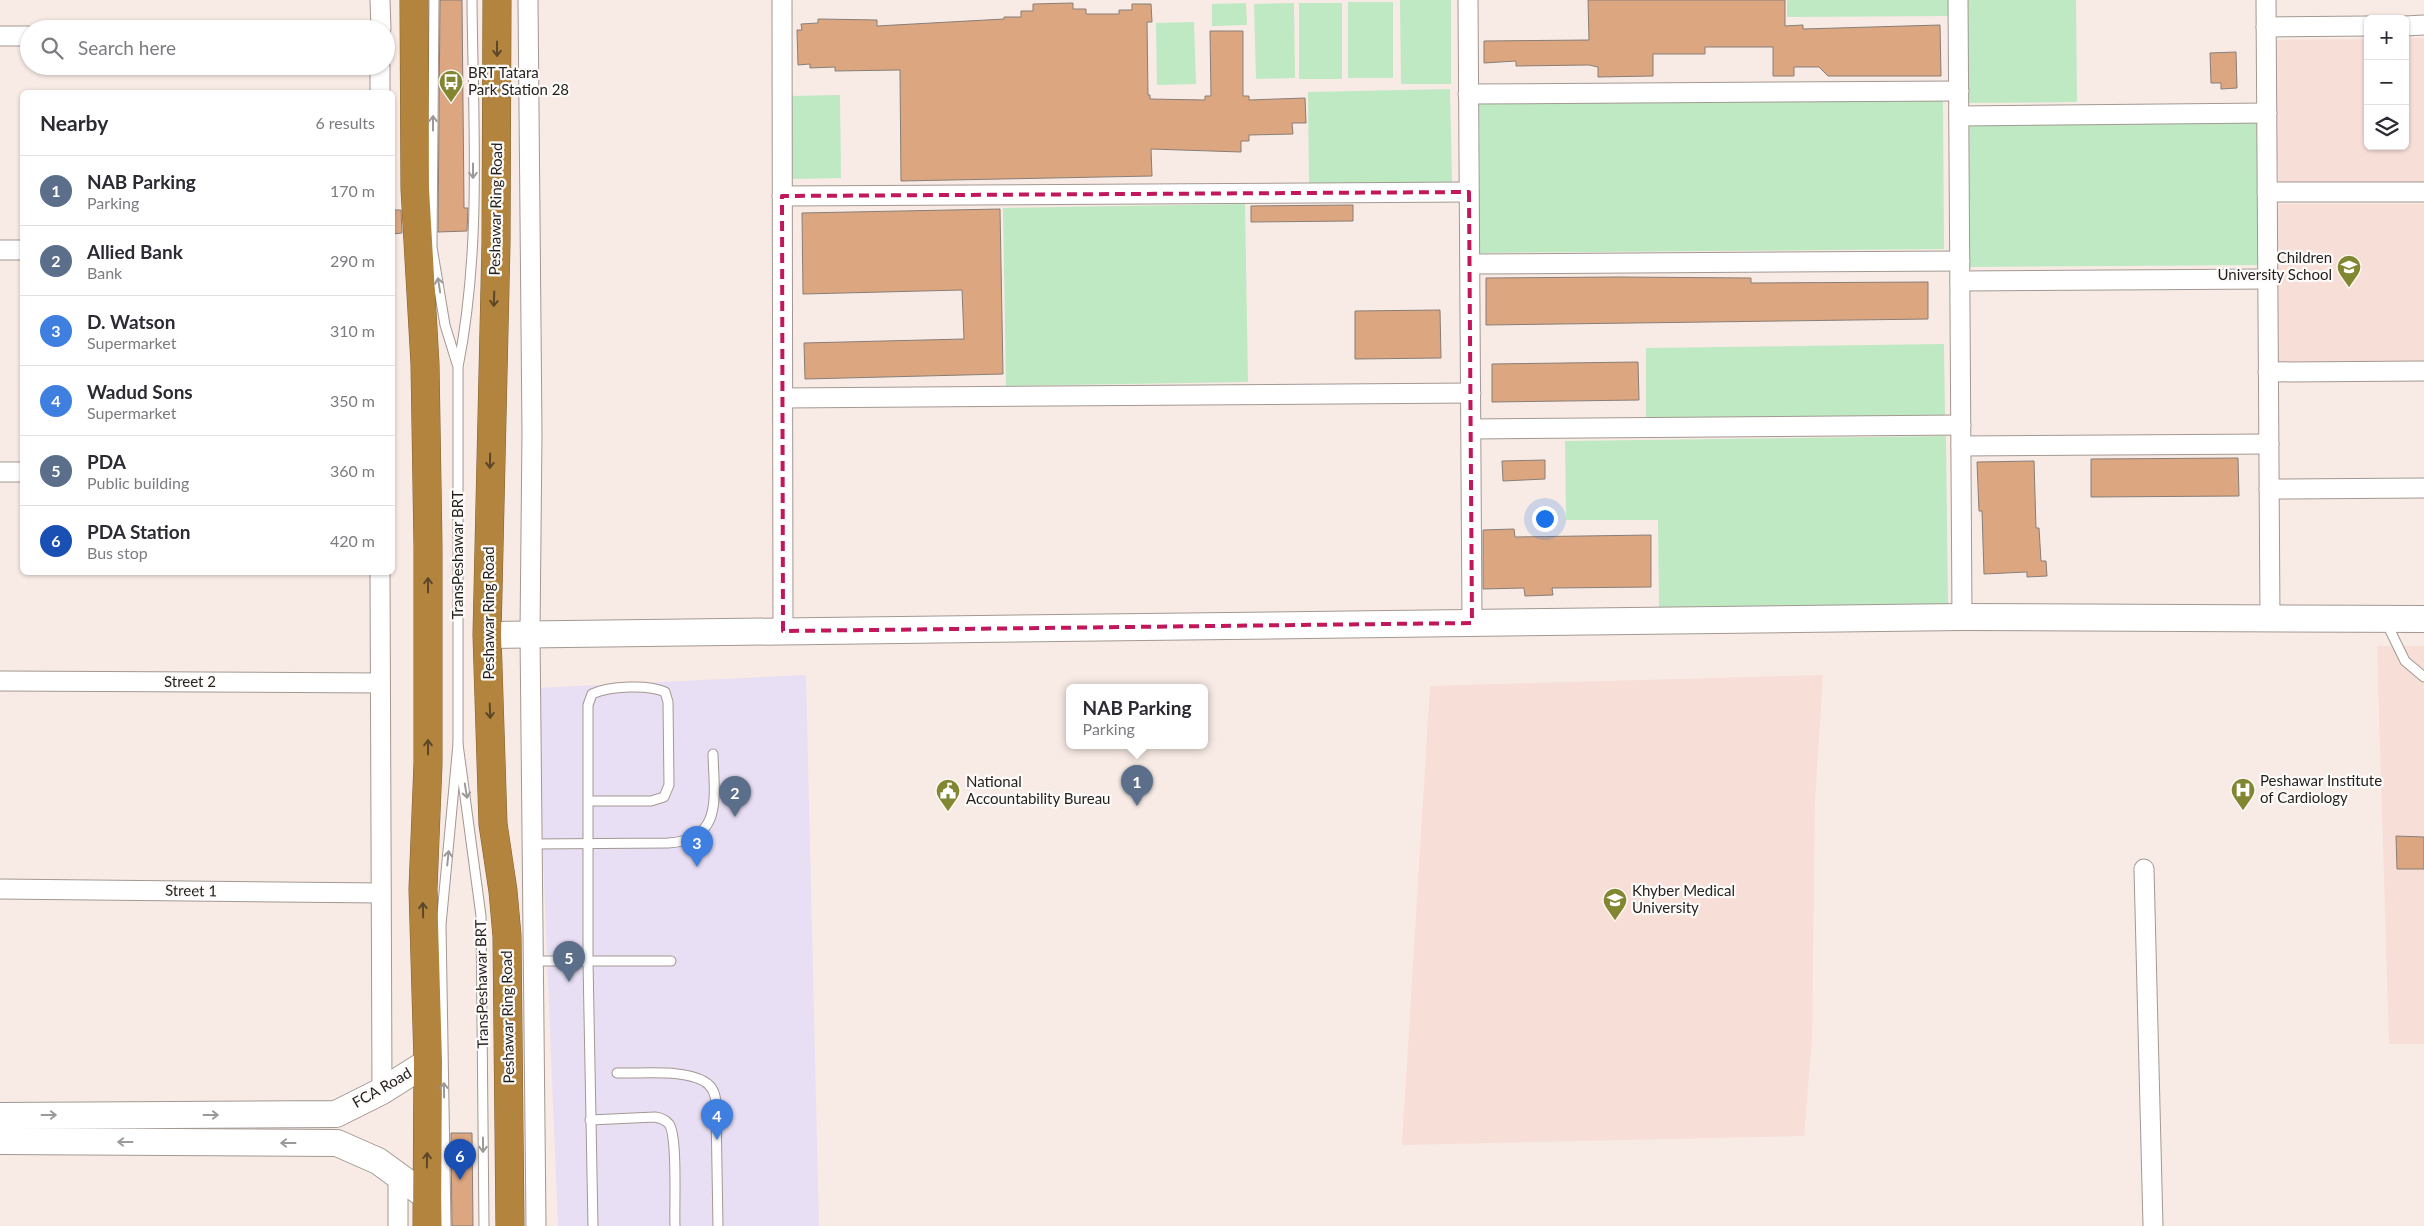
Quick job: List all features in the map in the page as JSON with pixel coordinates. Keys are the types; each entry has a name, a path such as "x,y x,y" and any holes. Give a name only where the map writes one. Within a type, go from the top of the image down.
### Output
{"highway":[{"path":"414,0 414,189 425,364 428,527 428,763 423,889 428,1062 427,1226"},
{"name":"Peshawar Ring Road","path":"497,0 496,243 487,635 493,824 503,891 507,936 510,1226"}],"street":[{"path":"380,0 381,20"},
{"path":"528,0 532,433 530,634 536,1226"},
{"path":"782,0 783,631"},
{"path":"1468,0 1472,623"},
{"path":"1958,0 1962,617"},
{"path":"2266,0 2270,618"},
{"path":"2409,26 2424,25"},
{"path":"2266,26 2364,26"},
{"path":"0,36 20,36"},
{"path":"380,75 380,90"},
{"path":"1468,94 1958,91"},
{"path":"1959,116 2267,113"},
{"path":"782,196 1469,192"},
{"path":"2267,192 2424,192"},
{"path":"0,250 20,250"},
{"path":"1470,264 1960,261"},
{"path":"1960,281 2268,279"},
{"path":"2268,372 2424,371"},
{"path":"783,398 1471,393"},
{"path":"1471,429 1961,425"},
{"path":"1961,446 2269,444"},
{"path":"0,472 20,472"},
{"path":"2269,489 2424,488"},
{"path":"380,575 382,1091"},
{"path":"487,635 1962,617 2424,619"},
{"name":"Street 2","path":"0,681 380,683"},
{"path":"2144,869 2153,1226"},
{"name":"Street 1","path":"0,889 381,893"},
{"name":"FCA Road","path":"0,1116 336,1114 382,1091 428,1062"},
{"path":"0,1142 337,1143 378,1161 426,1196"},
{"path":"398,1175 398,1226"}],"lane":[{"name":"TransPeshawar BRT","path":"434,0 432,247 445,325 458,367"},
{"name":"TransPeshawar BRT","path":"446,1226 441,925 458,744 458,367 466,326 473,250 472,0"},
{"path":"2385,619 2405,661 2424,676"},
{"path":"589,801 651,801 664,797 669,785 668,702 665,692 656,687 602,689 592,694 588,704 589,801 590,843 588,961 593,1226"},
{"name":"TransPeshawar BRT","path":"458,744 482,916 484,1226"},
{"path":"533,844 686,842 698,835 710,822 714,805 713,754"},
{"path":"533,961 671,961"},
{"path":"617,1073 685,1075 698,1077 710,1086 715,1096 716,1110 718,1226"},
{"path":"590,1120 655,1117 663,1119 668,1123 673,1139 675,1226"}],"highlighted area":[{"path":"1469,192 1472,623 783,631 782,196"}],"shaded area":[{"path":"2409,38 2424,38 2424,185 2280,192 2266,40 2364,39 2364,150 2409,150"},
{"name":"Children University School","path":"2278,204 2424,204 2424,371 2268,372"},
{"path":"2377,646 2424,646 2424,1044 2389,1044"},
{"path":"806,675 819,1226 558,1226 536,688"},
{"name":"Khyber Medical University","path":"1823,675 1815,801 1812,1040 1804,1136 1402,1145 1430,686"}],"green space":[{"path":"1400,0 1451,0 1451,84 1401,84"},
{"path":"1787,0 1948,0 1948,16 1787,17"},
{"path":"1964,0 2076,0 2077,102 1964,103"},
{"path":"1348,2 1393,2 1393,78 1348,78"},
{"path":"1246,3 1247,25 1212,26 1212,4"},
{"path":"1294,3 1295,78 1256,79 1254,4"},
{"path":"1299,3 1342,3 1342,79 1299,79"},
{"path":"1194,22 1196,84 1157,85 1156,23"},
{"path":"1450,89 1452,182 1309,184 1308,92"},
{"path":"840,95 841,178 790,179 789,96"},
{"path":"1943,100 1944,249 1480,253 1479,104"},
{"path":"2260,120 2261,265 1968,267 1967,123"},
{"path":"1245,204 1248,382 1006,386 1003,208"},
{"path":"1944,344 1945,415 1646,419 1646,348"},
{"path":"1946,436 1948,605 1659,608 1658,520 1566,520 1565,441"}],"building":[{"name":"BRT Tatara Park Station 28","path":"440,0 462,0 464,208 468,208 467,231 438,232"},
{"path":"1588,0 1785,0 1785,26 1803,25 1803,29 1940,25 1941,76 1828,76 1819,67 1794,67 1794,76 1773,76 1773,47 1705,47 1705,54 1653,54 1653,76 1598,77 1598,67 1589,65 1516,66 1516,61 1484,63 1484,41 1589,40"},
{"path":"1073,3 1073,9 1086,9 1086,14 1119,14 1119,10 1132,10 1132,4 1151,4 1152,22 1147,22 1148,95 1150,95 1150,99 1205,100 1205,96 1211,96 1210,31 1243,31 1243,96 1249,96 1249,100 1305,98 1306,123 1292,123 1293,134 1249,135 1249,141 1241,141 1241,152 1151,149 1152,176 901,181 900,70 835,71 835,67 810,68 810,64 798,65 797,30 802,30 801,24 818,23 818,19 877,20 877,26 1004,19 1004,17 1021,17 1021,11 1033,11 1033,4"},
{"path":"2236,52 2237,88 2221,89 2221,83 2211,83 2210,53"},
{"path":"1353,205 1353,221 1251,222 1251,206"},
{"path":"1000,209 1003,374 805,379 804,343 964,339 962,290 803,294 802,213"},
{"path":"395,210 401,210 402,233 395,234"},
{"path":"1486,278 1751,278 1751,283 1928,282 1928,319 1486,325"},
{"path":"1440,310 1441,358 1355,359 1355,311"},
{"path":"1638,362 1639,400 1492,402 1492,364"},
{"path":"2238,458 2239,496 2091,497 2091,459"},
{"path":"1545,460 1545,479 1503,481 1502,461"},
{"path":"2034,461 2036,528 2039,528 2041,561 2046,561 2047,576 2027,577 2027,572 1984,574 1982,511 1979,511 1977,462"},
{"path":"1514,529 1515,537 1651,535 1651,587 1552,588 1553,595 1525,596 1524,588 1483,589 1483,530"},
{"path":"2396,836 2424,837 2424,869 2397,869"},
{"path":"451,1133 472,1133 473,1226 452,1226"}],"place":[{"name":"BRT Tatara Park Station 28","path":"451,103"},
{"name":"Children University School","path":"2349,288"},
{"name":"NAB Parking","path":"1137,806"},
{"name":"Peshawar Institute of Cardiology","path":"2243,811"},
{"name":"National Accountability Bureau","path":"948,812"},
{"name":"Allied Bank","path":"735,817"},
{"name":"D. Watson","path":"697,867"},
{"name":"Khyber Medical University","path":"1615,921"},
{"name":"PDA","path":"569,982"},
{"name":"Wadud Sons","path":"717,1140"},
{"name":"PDA Station","path":"460,1180"}]}
